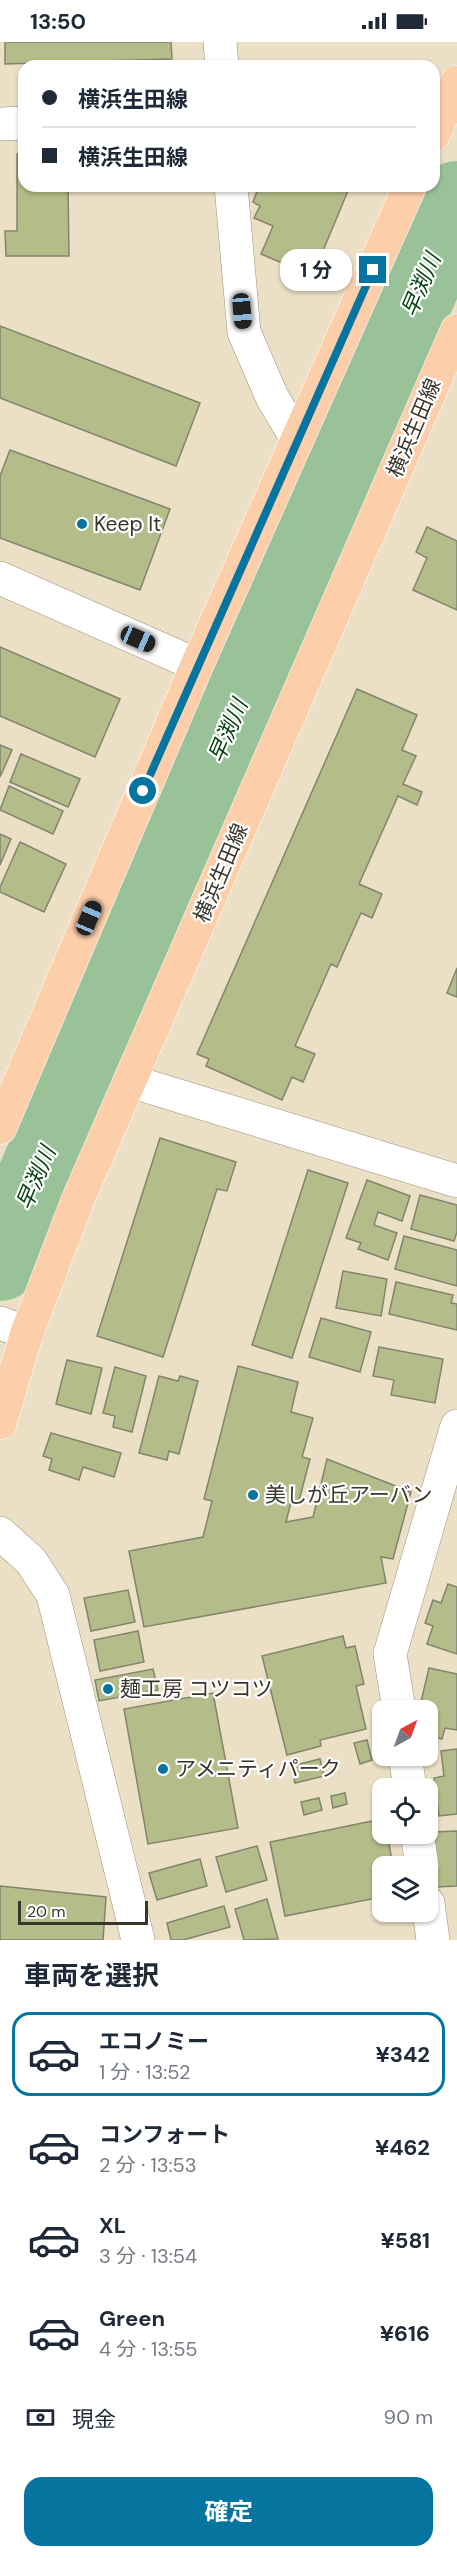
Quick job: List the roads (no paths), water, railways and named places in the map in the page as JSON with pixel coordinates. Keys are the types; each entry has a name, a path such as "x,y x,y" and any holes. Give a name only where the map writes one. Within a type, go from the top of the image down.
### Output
{"main road":[{"path":"440,120 457,82"},
{"path":"0,1128 197,665 407,192"},
{"name":"横浜生田線","path":"0,1423 14,1328 77,1202 457,330"}],"street":[{"path":"220,42 222,60"},
{"path":"0,124 18,123"},
{"path":"232,192 244,332 272,397 297,439"},
{"path":"0,578 197,665"},
{"path":"130,1081 457,1181"},
{"path":"397,1700 390,1654 457,1426"},
{"path":"0,1533 31,1561 53,1595 138,1940"}],"waterway":[{"name":"早渕川","path":"0,1262 457,200"}],"place":[{"name":"Keep It","path":"82,524"},
{"name":"美しが丘アーバン","path":"253,1495"},
{"name":"麺工房 コツコツ","path":"108,1689"},
{"name":"アメニティパーク","path":"163,1769"}]}
